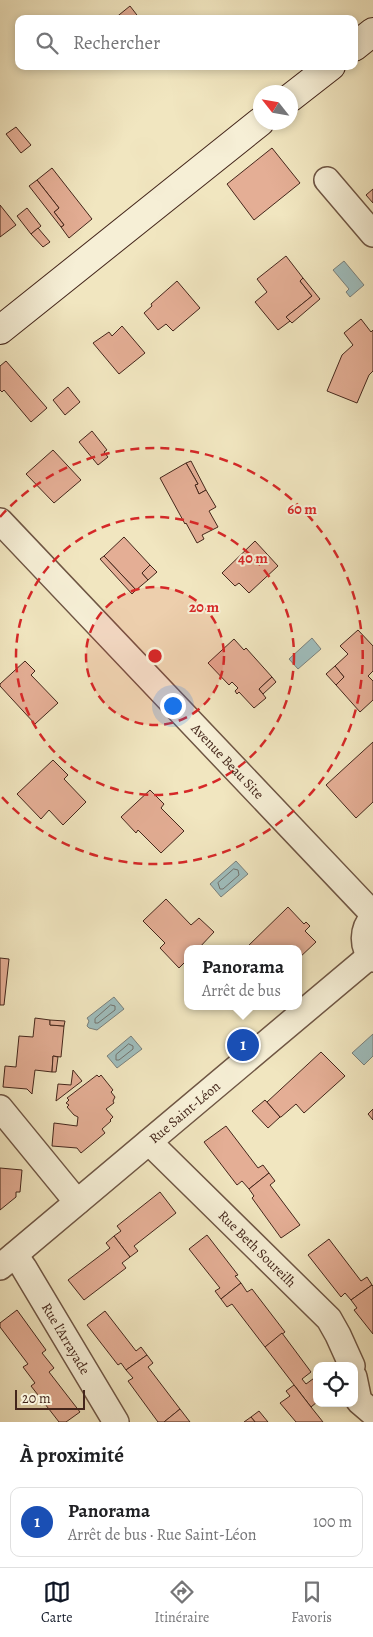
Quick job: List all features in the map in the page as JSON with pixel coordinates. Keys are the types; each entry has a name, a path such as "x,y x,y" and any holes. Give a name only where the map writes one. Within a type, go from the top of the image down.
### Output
{"main road":[{"path":"358,44 373,32"},
{"path":"298,92 326,70"},
{"path":"0,330 253,128"}],"street":[{"path":"327,180 373,234"},
{"name":"Avenue Beau Site","path":"0,521 373,915"},
{"path":"372,958 366,949 364,940 365,930 373,915"},
{"name":"Rue Saint-Léon","path":"7,1261 372,958"},
{"path":"0,1108 77,1202"},
{"name":"Rue Beth Soureilh","path":"150,1142 329,1319 350,1362"},
{"name":"Rue l'Arrayade","path":"7,1261 24,1268 116,1422"}],"water":[{"path":"344,261 364,285 350,297 346,292 349,289 333,270"},
{"path":"312,638 321,649 298,669 289,659"},
{"path":"236,861 248,874 221,897 210,884"},
{"path":"114,997 124,1009 97,1030 89,1028 87,1026 89,1021 87,1018"},
{"path":"373,1034 373,1056 364,1065 352,1053"},
{"path":"131,1036 142,1049 117,1068 107,1056"}],"building":[{"path":"130,6 137,15 119,15"},
{"path":"16,127 31,145 21,153 6,134"},
{"path":"272,148 300,183 254,220 227,184"},
{"path":"52,168 92,219 69,238 61,227 64,225 54,212 59,208 37,180"},
{"path":"37,180 59,208 54,212 64,225 61,227 29,186"},
{"path":"373,189 373,203 366,195"},
{"path":"0,205 16,225 0,237"},
{"path":"27,208 41,226 31,234 17,216"},
{"path":"38,228 50,242 43,247 31,234"},
{"path":"286,256 303,278 300,281 312,296 286,317 290,321 278,330 255,302 267,292 257,279"},
{"path":"303,278 320,299 292,323 286,317 312,296 300,281"},
{"path":"177,281 200,308 173,331 166,324 158,330 144,313 152,306 151,304"},
{"path":"361,319 371,332 373,330 373,371 369,375 357,403 327,391 342,355 353,345 344,333"},
{"path":"122,326 145,353 119,374 93,343 109,332 112,336"},
{"path":"6,361 47,408 31,422 4,390 2,392 0,390 0,366"},
{"path":"68,387 80,402 65,415 53,400"},
{"path":"92,431 107,450 104,452 108,457 98,465 79,442"},
{"path":"53,450 81,480 54,503 26,474"},
{"path":"191,461 206,490 199,494 195,485 198,484 186,463"},
{"path":"186,463 198,484 195,485 199,494 206,490 216,507 209,511 218,527 202,535 204,539 197,543 160,478"},
{"path":"124,537 150,565 142,573 148,580 136,590 104,556"},
{"path":"255,541 278,566 249,593 239,583 235,586 222,573"},
{"path":"104,556 136,590 132,594 100,559"},
{"path":"150,565 157,572 148,580 142,573"},
{"path":"358,630 373,646 373,671 368,676 373,681 373,700 360,712 336,685 344,677 335,666 348,654 340,646"},
{"path":"234,639 244,650 246,648 272,677 259,689 266,698 254,708 239,692 237,694 235,691 238,688 232,682 229,685 208,663"},
{"path":"25,661 35,671 31,675 58,703 35,724 0,686"},
{"path":"335,666 344,677 336,685 326,674"},
{"path":"272,677 276,682 263,694 259,689"},
{"path":"373,742 373,802 356,818 326,785"},
{"path":"53,760 68,775 64,779 86,802 63,825 49,810 41,819 17,794"},
{"path":"150,790 164,804 161,808 184,831 161,853 138,830 136,833 121,817"},
{"path":"166,899 191,925 199,918 214,932 202,945 184,945 184,963 179,968 160,948 165,943 143,921"},
{"path":"288,907 304,924 306,922 310,926 305,931 316,942 302,955 302,945 249,945"},
{"path":"0,958 9,959 4,1005 0,1005"},
{"path":"35,1018 50,1020 50,1025 64,1026 61,1057 53,1056 52,1072 35,1070 32,1094 27,1089 3,1087 5,1066 16,1067 19,1036 33,1037"},
{"path":"50,1020 65,1021 64,1026 50,1025"},
{"path":"321,1052 345,1076 304,1113 296,1104 280,1117 267,1102"},
{"path":"53,1056 58,1057 56,1072 52,1072"},
{"path":"73,1070 82,1081 56,1101 58,1084 71,1085"},
{"path":"97,1075 99,1077 101,1075 113,1090 111,1092 115,1097 114,1103 106,1109 113,1117 102,1129 105,1133 81,1153 77,1148 52,1146 54,1123 77,1126 78,1117 67,1107 69,1105 66,1103 69,1100 67,1098"},
{"path":"265,1100 280,1117 268,1128 252,1111"},
{"path":"373,1109 373,1120 368,1114"},
{"path":"226,1126 258,1168 263,1165 269,1173 249,1189 242,1181 237,1185 204,1142"},
{"path":"0,1168 22,1170 20,1192 16,1192 16,1197 0,1210"},
{"path":"269,1173 275,1181 270,1185 300,1225 281,1238 252,1198 254,1196 249,1189"},
{"path":"160,1192 176,1213 134,1246 138,1251 130,1257 114,1236 121,1231 117,1226"},
{"path":"207,1235 238,1275 235,1276 241,1283 221,1299 215,1291 220,1288 189,1249"},
{"path":"114,1236 130,1257 122,1263 126,1268 84,1300 68,1280 110,1248 106,1243"},
{"path":"329,1239 361,1281 367,1277 372,1285 351,1300 345,1293 341,1297 308,1255"},
{"path":"241,1283 247,1292 252,1289 285,1332 265,1347 232,1304 227,1307 221,1299"},
{"path":"372,1285 373,1334 354,1310 357,1308 351,1300"},
{"path":"17,1310 46,1350 42,1353 54,1368 49,1372 80,1412 66,1422 59,1422 31,1386 35,1383 23,1367 28,1364 0,1327 0,1323"},
{"path":"105,1311 136,1351 141,1347 147,1355 126,1370 121,1363 118,1365 87,1325"},
{"path":"282,1333 311,1372 302,1379 306,1384 313,1379 313,1405 311,1407 265,1347"},
{"path":"147,1355 153,1363 148,1367 180,1409 164,1422 158,1422 128,1381 133,1378 126,1370"},
{"path":"294,1385 323,1422 296,1422 280,1403 290,1396 286,1391"},
{"path":"180,1409 190,1422 164,1422"},
{"path":"259,1411 268,1422 255,1422 251,1417"},
{"path":"251,1417 255,1422 244,1422"}],"place":[{"name":"Panorama","path":"243,1045"}]}
